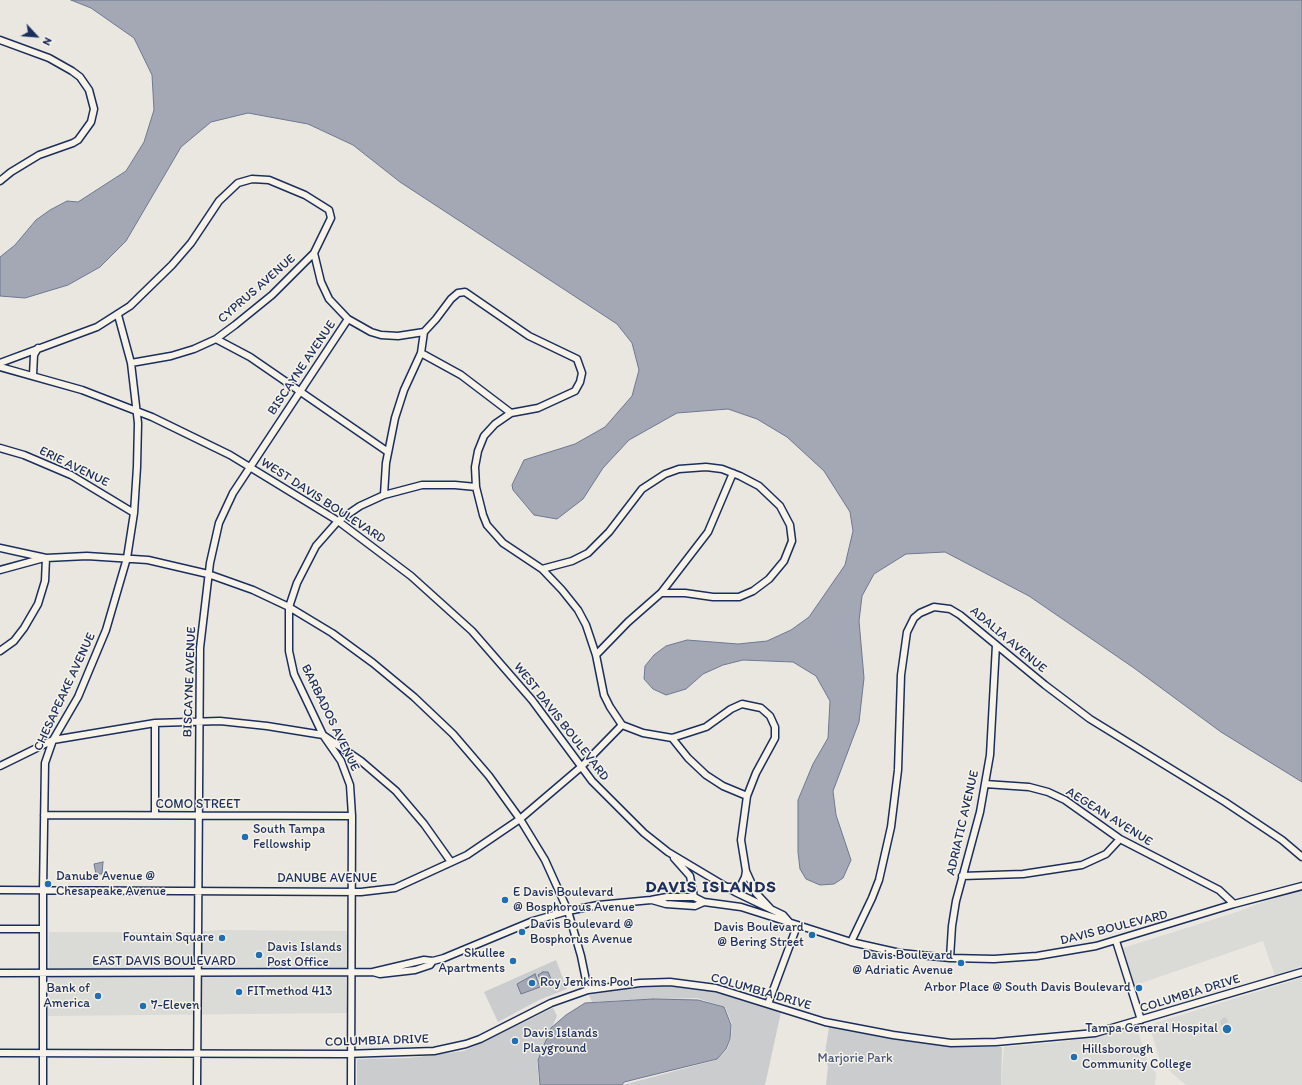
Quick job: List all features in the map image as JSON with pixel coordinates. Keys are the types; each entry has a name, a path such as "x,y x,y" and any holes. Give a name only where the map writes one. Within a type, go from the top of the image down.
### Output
{"street":[{"path":"0,41 44,56 72,71 80,77 89,90 94,109 91,122 78,140 39,155 11,172 0,181"},
{"name":"CYPRUS AVENUE","path":"118,315 141,297 167,271 191,243 219,201 238,183 261,179 278,183 324,206 331,212 332,218 314,253 272,295 216,339 194,349 171,356 131,363"},
{"path":"314,253 321,282 327,295 348,320 365,329 385,336 398,336 424,332"},
{"path":"384,495 388,452 400,400 421,353 424,332 451,299 458,293 465,292 529,336 577,359 582,373 580,382 575,391 538,408 511,413 495,424 484,436 476,463 476,487 478,502 488,525 503,543 542,569 578,610 586,625 596,655 604,694 610,707 622,724 643,733 672,738 706,727 737,706 755,706 766,712 774,721 775,738 756,773 747,796 741,834 742,852 746,871 756,893 770,908"},
{"path":"0,363 39,347 77,335 118,315"},
{"name":"CHESAPEAKE AVENUE","path":"43,1085 43,891 45,763 53,740 78,697 98,653 114,607 127,558 134,513 138,467 136,410 131,363 118,315"},
{"name":"BISCAYNE AVENUE","path":"197,1085 200,648 208,574 219,523 233,493 249,466 348,320"},
{"path":"216,339 250,357 388,452"},
{"path":"33,375 34,355 39,347"},
{"path":"421,353 461,375 511,413"},
{"name":"WEST DAVIS BOULEVARD","path":"0,367 33,375 100,396 136,410 203,441 249,466 338,521 411,576 472,631 532,700 581,767 618,808 668,852 690,876 694,897"},
{"name":"ERIE AVENUE","path":"0,448 24,455 71,475 134,513"},
{"path":"542,569 572,561 588,553 609,532 636,495 649,484 665,474 679,469 706,467 733,473 747,478 765,490 780,506 788,518 792,532 792,541 784,561 769,579 753,591 739,597 713,597 685,593 661,594"},
{"path":"596,655 628,622 661,594 708,532 733,473"},
{"name":"BARBADOS AVENUE","path":"351,1085 352,816 350,785 340,761 323,735 305,699 290,662 288,638 289,607 305,564 316,546 338,521 360,506 384,495 422,485 455,485 476,487"},
{"path":"0,548 46,558"},
{"path":"0,570 46,558 87,556 127,558 168,564 208,574 253,590 289,607 353,647 394,679 424,706 470,754 520,819 545,860 568,910 581,956 588,990"},
{"path":"0,651 14,641 24,628 38,604 45,581 46,558"},
{"name":"ADALIA AVENUE","path":"851,942 872,898 886,854 896,799 901,675 905,640 909,625 920,613 934,607 950,609 966,619 1045,685 1090,719 1225,802 1282,840 1302,857"},
{"name":"ADRIATIC AVENUE","path":"950,958 952,926 962,876 977,825 990,756 993,722 994,657 996,645"},
{"path":"0,766 53,740 155,723 199,721 260,725 323,735 361,761 396,791 424,824 451,862"},
{"path":"155,723 155,815"},
{"name":"DANUBE AVENUE","path":"0,890 352,892 381,891 395,888 482,846 520,819 581,767 622,724"},
{"path":"672,738 688,758 706,775 723,786 747,796"},
{"name":"AEGEAN AVENUE","path":"985,784 1029,787 1048,792 1064,800 1120,840 1219,890 1234,904"},
{"name":"COMO STREET","path":"44,815 352,816"},
{"path":"962,876 1017,874 1082,865 1106,854 1120,840"},
{"name":"WEST DAVIS BOULEVARD","path":"668,852 725,886 783,915 790,923"},
{"path":"725,886 734,887 741,885 746,871"},
{"name":"DAVIS BOULEVARD","path":"741,907 851,942 900,953 950,958 1001,958 1037,956 1076,950 1116,941 1234,904 1302,886"},
{"name":"EAST DAVIS BOULEVARD","path":"1,972 373,972 424,960 433,961 467,949 533,921 568,910 667,897 694,897 704,902 741,907"},
{"name":"EAST DAVIS BOULEVARD","path":"651,900 666,904 695,906 704,902"},
{"path":"768,1004 797,926"},
{"path":"0,929 43,929"},
{"path":"1116,941 1141,1020"},
{"name":"COLUMBIA DRIVE","path":"0,1053 352,1054 434,1051 466,1044 486,1037 551,1003 588,990 640,983 670,982 716,988 825,1022 893,1035 951,1043 996,1042 1095,1033 1302,972"}],"shaded area":[{"path":"71,0 1302,0 1302,782 1221,732 1134,668 1029,596 945,552 906,554 874,574 862,596 859,621 864,678 859,722 833,791 836,815 851,860 843,878 834,884 820,885 806,879 800,869 798,852 798,800 813,764 828,738 830,701 816,676 793,662 743,660 723,665 703,674 686,689 666,695 653,689 644,679 645,666 654,655 666,646 687,640 738,644 767,641 791,630 809,617 845,565 853,531 850,512 824,471 787,437 757,419 728,409 677,413 629,440 603,468 583,499 557,519 534,515 513,490 512,485 524,460 575,444 605,427 632,396 639,370 632,343 617,324 400,182 353,145 308,124 248,113 211,122 181,147 126,241 100,267 68,285 25,298 0,296 0,257 15,245 36,220 50,210 67,201 78,202 126,171 144,142 154,110 152,75 134,38 91,8"},
{"path":"103,862 102,874 96,874 94,864"},
{"path":"1302,890 1302,966 1275,976 1263,941 1133,986 1123,948 1240,911 1289,892"},
{"path":"220,930 348,931 346,977 347,1013 48,1016 49,932 191,932"},
{"path":"543,972 548,972 551,979 543,984 538,975"},
{"path":"535,974 540,987 521,994 517,984"},
{"name":"Tampa General Hospital","path":"1302,978 1302,1085 1186,1085 1166,1068 1160,1060 1151,1031 1155,1023"},
{"path":"653,999 698,1000 724,1007 731,1025 730,1039 726,1049 717,1059 624,1082 622,1085 540,1085 538,1060 551,1028 566,1015 585,1003"},
{"name":"Hillsborough Community College","path":"1134,1030 1139,1034 1148,1063 1156,1073 1155,1085 1001,1085 1004,1047 1061,1042"}],"green space":[{"path":"556,960 567,989 539,1000 498,1022 484,992"},
{"path":"639,986 669,986 716,990 781,1012 765,1085 623,1085 716,1060 727,1050 731,1039 732,1024 725,1007 697,998 592,1002 589,995"},
{"name":"Davis Islands Playground","path":"553,1008 557,1016 537,1061 539,1085 357,1085 357,1059 409,1058 464,1051"},
{"path":"1224,1017 1227,1019 1230,1029 1226,1033 1223,1031 1220,1021"},
{"name":"Marjorie Park","path":"829,1027 950,1047 1002,1047 1001,1085 826,1085 828,1066 824,1059"}],"place":[{"name":"South Tampa Fellowship","path":"245,837"},
{"name":"Danube Avenue @ Chesapeake Avenue","path":"48,884"},
{"name":"E Davis Boulevard @ Bosphorous Avenue","path":"505,900"},
{"name":"Davis Boulevard @ Bosphorus Avenue","path":"522,932"},
{"name":"Davis Boulevard @ Bering Street","path":"812,935"},
{"name":"Fountain Square","path":"222,938"},
{"name":"Davis Islands Post Office","path":"259,955"},
{"name":"Skullee Apartments","path":"513,961"},
{"name":"Davis Boulevard @ Adriatic Avenue","path":"961,963"},
{"name":"Roy Jenkins Pool","path":"532,983"},
{"name":"Arbor Place @ South Davis Boulevard","path":"1139,988"},
{"name":"FITmethod 413","path":"239,992"},
{"name":"Bank of America","path":"98,996"},
{"name":"7-Eleven","path":"143,1006"},
{"name":"Tampa General Hospital","path":"1227,1029"},
{"name":"Davis Islands Playground","path":"515,1041"},
{"name":"Hillsborough Community College","path":"1074,1057"}],"district":[{"name":"DAVIS ISLANDS","path":"711,888"}]}
